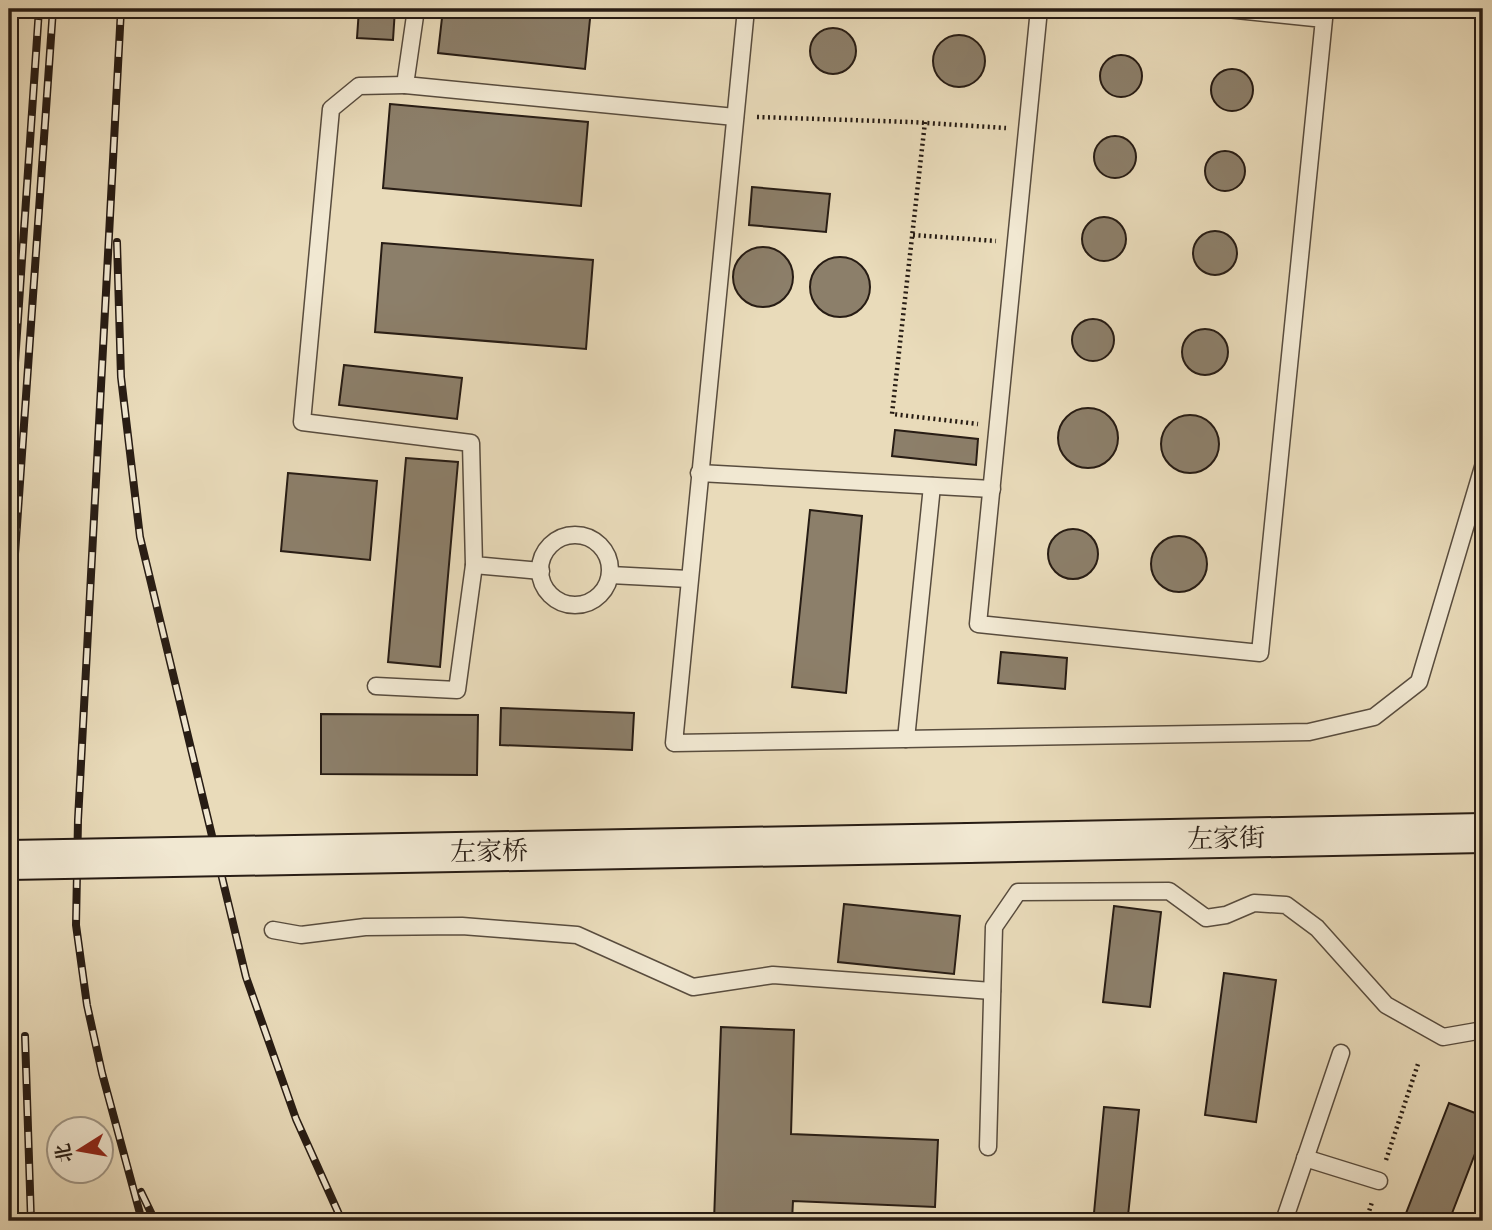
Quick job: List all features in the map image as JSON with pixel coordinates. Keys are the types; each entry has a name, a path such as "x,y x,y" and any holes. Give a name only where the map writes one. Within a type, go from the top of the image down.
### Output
{"main road":[{"name":"左家街","path":"968,842 1483,833"},
{"name":"左家桥","path":"9,860 968,842"}],"lane":[{"path":"405,85 416,9"},
{"path":"746,9 674,743 1309,732 1374,717 1419,682 1483,467"},
{"path":"1039,9 978,624 1260,653 1324,19 1227,9"},
{"path":"376,686 457,690 474,565 471,443 302,422 331,109 359,86 405,85 735,117"},
{"path":"699,473 992,489"},
{"path":"906,739 932,486"},
{"path":"569,535 592,539 607,555 610,565 606,587 599,596 579,605 556,599 542,581 541,571 543,557 549,547 558,539 569,535"},
{"path":"474,565 541,571"},
{"path":"610,575 689,579"},
{"path":"988,1147 994,927 1018,892 1168,891 1206,918 1226,915 1254,903 1286,905 1317,928 1386,1005 1443,1037 1483,1030"},
{"path":"272,930 301,935 365,927 462,926 577,935 693,988 773,975 992,991"},
{"path":"1283,1221 1341,1053"},
{"path":"1305,1158 1379,1181"}],"path":[{"path":"735,117 925,122 1027,129"},
{"path":"925,122 892,414 998,426"},
{"path":"913,235 1016,242"},
{"path":"1366,1221 1419,1061"}],"building":[{"path":"359,9 395,9 393,40 357,38"},
{"path":"443,9 591,9 585,69 438,53"},
{"path":"833,28 849,35 856,51 849,67 833,74 817,67 810,51 817,35"},
{"path":"959,35 969,37 977,43 983,51 983,71 977,79 969,85 959,87 949,85 941,79 935,71 933,61 935,51 941,43 949,37"},
{"path":"1121,55 1136,61 1142,76 1136,91 1121,97 1106,91 1100,76 1106,61"},
{"path":"1232,69 1247,75 1253,90 1247,105 1232,111 1217,105 1211,90 1217,75"},
{"path":"390,104 588,122 581,206 383,188"},
{"path":"1115,136 1130,142 1136,157 1130,172 1115,178 1100,172 1094,157 1100,142"},
{"path":"1225,151 1239,157 1245,171 1239,185 1225,191 1211,185 1205,171 1211,157"},
{"path":"752,187 830,194 826,232 749,225"},
{"path":"1104,217 1119,224 1126,239 1119,254 1104,261 1089,254 1082,239 1089,224"},
{"path":"1215,231 1224,232 1231,237 1236,244 1236,262 1231,269 1224,274 1215,275 1206,274 1199,269 1194,262 1193,253 1194,244 1199,237 1206,232"},
{"path":"382,243 593,260 586,349 375,332"},
{"path":"763,247 784,256 793,277 784,298 763,307 742,298 733,277 742,256"},
{"path":"840,257 857,262 865,270 870,287 865,304 857,312 840,317 823,312 815,304 810,287 815,270 823,262"},
{"path":"1093,319 1108,325 1114,340 1108,355 1093,361 1078,355 1072,340 1078,325"},
{"path":"1205,329 1222,335 1228,352 1222,369 1205,375 1188,369 1182,352 1188,335"},
{"path":"344,365 462,378 457,419 339,405"},
{"path":"1088,408 1109,417 1118,438 1109,459 1088,468 1067,459 1058,438 1067,417"},
{"path":"1190,415 1201,417 1214,428 1219,444 1217,455 1206,468 1190,473 1179,471 1166,460 1161,444 1163,433 1174,420"},
{"path":"895,430 978,439 976,465 892,456"},
{"path":"406,458 458,462 440,667 388,662"},
{"path":"288,473 377,481 370,560 281,551"},
{"path":"810,510 862,516 846,693 792,687"},
{"path":"1073,529 1091,536 1098,554 1091,572 1073,579 1055,572 1048,554 1055,536"},
{"path":"1174,536 1184,536 1199,544 1205,553 1205,575 1199,584 1184,592 1174,592 1156,580 1151,569 1151,559 1163,541"},
{"path":"1001,652 1067,658 1065,689 998,683"},
{"path":"501,708 634,713 632,750 500,745"},
{"path":"321,714 478,715 477,775 321,774"},
{"path":"844,904 960,916 954,974 838,962"},
{"path":"1114,906 1161,912 1150,1007 1103,1002"},
{"path":"1224,973 1276,980 1256,1122 1205,1115"},
{"path":"721,1027 794,1030 791,1134 938,1140 935,1207 793,1201 792,1221 714,1221"},
{"path":"1449,1103 1483,1116 1483,1133 1449,1221 1403,1221"},
{"path":"1104,1107 1139,1110 1128,1216 1094,1213"}],"railway":[{"path":"9,451 39,9"},
{"path":"9,640 53,9"},
{"path":"121,9 78,820 76,925 87,1005 102,1073 142,1221"},
{"path":"117,242 121,377 140,537 246,977 296,1119 342,1221"},
{"path":"25,1036 31,1221"},
{"path":"141,1192 155,1221"}]}
